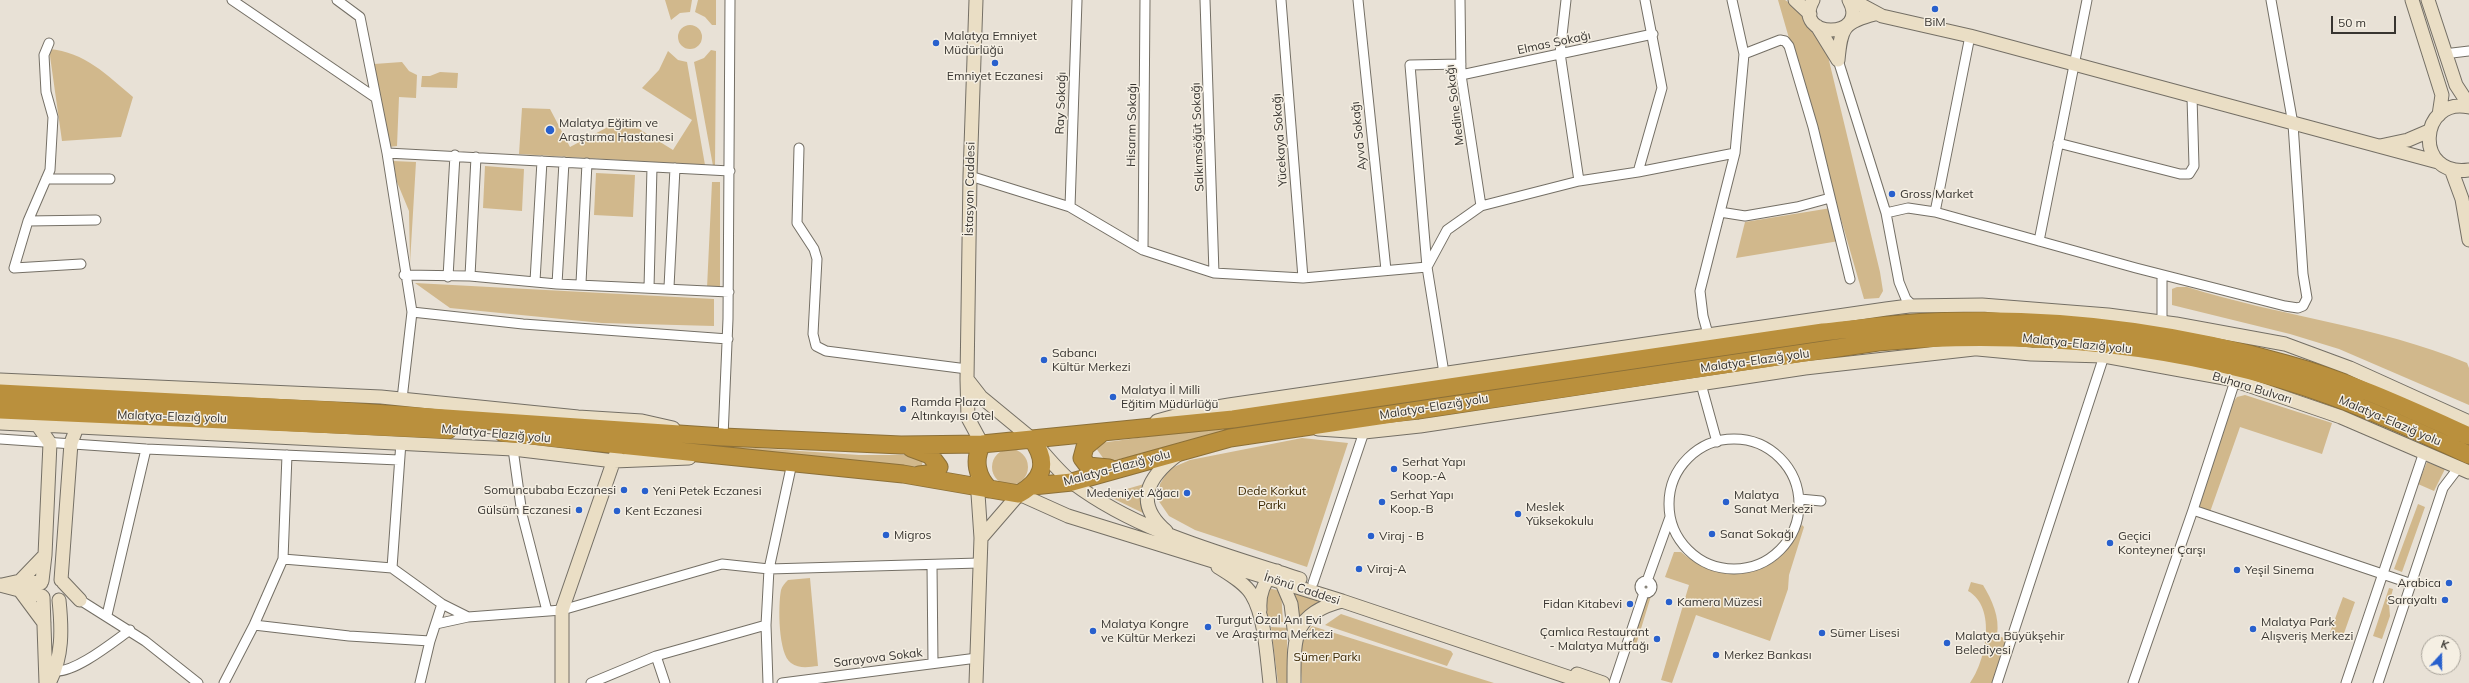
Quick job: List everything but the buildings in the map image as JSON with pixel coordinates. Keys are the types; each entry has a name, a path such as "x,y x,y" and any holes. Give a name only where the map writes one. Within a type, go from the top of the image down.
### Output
{"highway":[{"name":"Malatya-Elazığ yolu","path":"0,394 329,410 716,437 901,445 1036,444 1104,432 1233,419 1823,332 1908,323 1963,321 2032,322 2103,327 2147,333 2234,350 2287,364 2353,386 2469,436"},
{"name":"Malatya-Elazığ yolu","path":"0,410 417,428 511,434 616,454 725,457 981,482 1026,490 1072,482 1230,438 1878,342 1925,338 2035,338 2178,356 2281,380 2332,396 2466,465"},
{"path":"1104,432 1085,447 1082,458 1083,462 1094,468 1124,468"},
{"path":"981,482 978,451 982,444"},
{"path":"1026,490 1041,470 1042,459 1036,444"},
{"path":"901,445 925,452 936,461 939,467 936,473 927,476 903,474"}],"main road":[{"name":"İstasyon Caddesi","path":"976,0 970,176 967,374 968,418 982,444"},
{"path":"1795,0 1810,14 1838,60"},
{"path":"1810,14 1813,0"},
{"path":"1850,0 1875,14 1970,36 2073,65 2438,162 2451,169 2469,170"},
{"path":"1838,60 1840,38 1844,28 1852,16 1850,0"},
{"path":"2378,147 2408,140 2429,131 2439,115 2442,95 2412,0"},
{"path":"2428,0 2444,54 2456,85 2469,106 2456,107 2439,115"},
{"path":"1817,26 1830,32 1844,28 1853,20 1875,14"},
{"path":"2429,131 2430,148 2438,162"},
{"path":"2451,169 2462,199 2469,240"},
{"path":"1147,428 1158,420 1193,411 1708,334 1913,306 1982,305 2041,308 2162,322 2285,344 2350,368 2469,422"},
{"path":"1878,342 1974,348"},
{"path":"1305,427 1335,431 1364,432 1420,426 1883,358 1974,348"},
{"name":"Buhara Bulvarı","path":"1974,348 2031,354 2104,356 2235,380 2341,417 2424,452 2466,465"},
{"path":"967,374 981,397 1036,444 1072,482 1103,504 1173,537 1273,575 1313,583 1456,634 1603,683"},
{"path":"0,380 402,399 578,417 642,421 716,437"},
{"path":"0,423 616,454 562,610 562,683"},
{"path":"38,426 50,443 46,555 42,589 47,683"},
{"path":"47,683 55,671 61,649 59,599 65,590 62,581 71,443 77,427"},
{"path":"1173,537 1156,522 1146,506 1149,487 1160,468 1183,450"},
{"path":"976,683 981,538 981,482"},
{"path":"981,538 1026,490"},
{"name":"İnönü Caddesi","path":"1026,490 1068,516 1205,558 1273,575 1284,583 1586,683"},
{"path":"21,587 46,555"},
{"path":"1205,558 1235,578 1252,594 1260,619"},
{"path":"1270,683 1260,619 1259,599 1263,587 1273,575"},
{"path":"42,589 52,576 62,581 80,600"},
{"path":"1284,583 1291,604 1295,638 1294,683"},
{"path":"0,585 42,589 51,601 59,599 80,600"},
{"path":"21,587 44,623"},
{"path":"1295,638 1304,619 1324,606 1342,601"}],"street":[{"path":"232,0 376,98"},
{"path":"337,0 360,17 387,153 404,275 412,312 402,399"},
{"path":"716,437 728,338 730,0"},
{"name":"Ray Sokağı","path":"1070,207 1077,0"},
{"name":"Hisarım Sokağı","path":"1143,250 1146,0"},
{"name":"Salkımsöğüt Sokağı","path":"1205,0 1214,273"},
{"name":"Yücekaya Sokağı","path":"1281,0 1303,278"},
{"name":"Ayva Sokağı","path":"1358,0 1386,270"},
{"name":"Medine Sokağı","path":"1460,0 1461,75 1481,206"},
{"path":"1566,0 1560,53 1579,181"},
{"path":"1638,172 1662,88 1653,34 1645,0"},
{"path":"2039,241 2087,0"},
{"path":"1886,213 1908,208 1935,212 2162,275 2285,306 2298,308 2303,306 2307,298 2303,274 2293,124 2270,0"},
{"path":"1708,334 1703,316 1700,291 1735,153 1744,54 1735,3"},
{"name":"Elmas Sokağı","path":"1461,75 1653,34"},
{"path":"1935,212 1970,36"},
{"path":"1744,54 1780,40 1785,41 1788,46 1813,127 1850,279"},
{"path":"49,43 44,55 46,92 53,117 50,170 28,221 14,268 81,264"},
{"path":"2444,54 2469,51"},
{"path":"1838,60 1886,213 1899,282 1906,298 1913,306"},
{"path":"1444,373 1427,267 1410,65 1461,64"},
{"path":"2058,143 2180,174 2189,174 2194,166 2192,97"},
{"path":"799,148 797,222 814,249 817,259 812,334 816,346 826,351 967,374"},
{"path":"387,153 455,155 730,171"},
{"path":"1427,267 1447,230 1481,206 1579,181 1638,172 1735,153"},
{"path":"448,277 455,155"},
{"path":"470,276 476,157"},
{"path":"535,281 542,161"},
{"path":"557,284 564,162"},
{"path":"581,283 587,163"},
{"path":"649,288 652,167"},
{"path":"669,288 675,168"},
{"path":"970,176 1070,207 1143,250 1214,273 1303,278 1427,267"},
{"path":"46,179 110,179"},
{"path":"1720,212 1745,216 1797,207 1830,198"},
{"path":"28,221 96,220"},
{"path":"404,275 448,277 470,276 476,278 535,281 557,284 581,283 729,292"},
{"path":"2162,275 2162,322"},
{"path":"412,312 523,324 728,338"},
{"path":"1997,683 2104,356"},
{"path":"2133,683 2193,510 2235,380"},
{"path":"1701,384 1717,442"},
{"path":"1313,583 1364,432"},
{"path":"0,439 146,449 400,460"},
{"path":"1742,440 1763,446 1781,459 1794,478 1800,499 1798,520 1790,539 1777,554 1759,565 1739,570 1719,568 1700,560 1684,547 1674,529 1670,516 1670,492 1676,474 1687,459 1702,447 1717,442 1742,440"},
{"path":"392,568 400,442"},
{"path":"107,615 146,449"},
{"path":"513,449 522,514 547,611"},
{"path":"2346,683 2424,452"},
{"path":"224,683 254,624 283,559 287,455"},
{"path":"768,683 766,625 769,569 792,463"},
{"path":"2378,683 2443,488 2466,465"},
{"path":"1800,499 1821,501"},
{"path":"2193,510 2412,584"},
{"path":"1614,683 1644,593 1640,585 1647,581 1670,516"},
{"path":"283,559 392,568 442,604 468,617"},
{"path":"436,624 468,617 562,610 722,564 769,569 979,563"},
{"path":"932,564 934,663"},
{"path":"80,600 130,630 198,683"},
{"path":"420,683 430,641 442,604"},
{"path":"254,624 349,636 430,641"},
{"path":"591,683 656,656 766,625"},
{"path":"55,671 63,672 97,654 130,630"},
{"path":"656,656 665,683"},
{"name":"Sarayova Sokak","path":"782,683 977,658"}],"green space":[{"path":"665,0 692,0 690,12 680,13 671,20"},
{"path":"698,0 716,0 716,25 712,25 705,17 695,12"},
{"path":"1778,0 1785,0 1798,8 1825,44 1880,272 1883,291 1879,298 1864,299"},
{"path":"690,25 699,28 702,37 699,46 690,49 681,46 678,37 681,28"},
{"path":"49,49 62,51 85,60 95,66 133,97 121,137 62,141"},
{"path":"711,50 716,51 715,166 713,166 694,62 704,58"},
{"path":"668,51 678,60 687,62 705,165 519,154 522,108 550,109 570,147 623,119 673,150 692,120 642,88 659,70"},
{"path":"402,62 409,71 417,75 416,98 399,97 397,146 389,147 374,64"},
{"path":"440,72 458,73 457,88 421,87 422,76 430,76"},
{"path":"393,161 416,162 410,263 409,211 397,182"},
{"path":"485,166 524,169 522,211 483,208"},
{"path":"596,173 635,175 633,217 594,215"},
{"path":"712,182 720,182 720,287 707,288"},
{"path":"1831,208 1839,241 1736,258 1745,222"},
{"path":"415,283 714,299 714,326 602,323 450,308"},
{"path":"2177,287 2187,287 2257,306 2364,330 2433,350 2467,363 2469,368 2469,405 2339,349 2290,334 2172,305 2172,289"},
{"path":"2245,395 2332,423 2322,454 2240,427 2210,512 2197,507 2234,401 2237,397"},
{"path":"1445,396 1445,401 1219,437 1106,462 1093,444"},
{"name":"Dede Korkut Parkı","path":"1302,438 1348,443 1307,567 1195,530 1169,516 1158,500 1160,484 1169,469 1190,460"},
{"path":"637,440 859,455 923,455 922,467 637,446"},
{"path":"1014,449 1023,454 1027,460 1027,474 1023,480 1014,485 1006,485 997,480 993,474 992,463 997,454 1003,450"},
{"path":"2427,462 2445,469 2434,491 2418,484"},
{"path":"1144,484 1142,500 1145,514 1106,495"},
{"path":"2418,504 2425,507 2402,572 2394,569"},
{"path":"1802,525 1804,527 1789,575 1788,589 1770,641 1696,615 1672,683 1661,680 1689,585 1665,577 1674,552 1681,552 1704,566 1717,570 1744,572 1758,570 1781,556 1790,545"},
{"path":"810,578 818,666 801,667 794,665 787,658 781,640 779,617 780,597 782,587 788,580"},
{"path":"1971,582 1983,585 1996,615 1998,628 1997,635 2008,640 1993,683 1970,683 1981,662 1986,635 1986,621 1983,609 1977,599 1968,591"},
{"path":"1268,588 1281,591 1283,622 1267,621 1263,594"},
{"path":"2389,588 2393,589 2389,604 2390,616 2382,639 2373,636"},
{"path":"1290,589 1326,600 1297,620"},
{"path":"1651,596 1636,645 1631,643 1646,597"},
{"path":"2343,597 2355,602 2340,641 2328,638"},
{"path":"1341,614 1451,651 1453,654 1447,666 1325,625"},
{"name":"Sümer Parkı","path":"1312,626 1494,683 1302,683 1302,645 1307,632"},
{"path":"1271,627 1290,628 1287,639 1288,683 1278,683"}],"place":[{"name":"BiM","path":"1935,9"},
{"name":"Malatya Emniyet Müdürlüğü","path":"936,43"},
{"name":"Emniyet Eczanesi","path":"995,63"},
{"name":"Malatya Eğitim ve Araştırma Hastanesi","path":"550,130"},
{"name":"Gross Market","path":"1892,194"},
{"name":"Sabancı Kültür Merkezi","path":"1044,360"},
{"name":"Malatya İl Milli Eğitim Müdürlüğü","path":"1113,397"},
{"name":"Ramda Plaza Altınkayısı Otel","path":"903,409"},
{"name":"Serhat Yapı Koop.-A","path":"1394,469"},
{"name":"Somuncubaba Eczanesi","path":"624,490"},
{"name":"Yeni Petek Eczanesi","path":"645,491"},
{"name":"Medeniyet Ağacı","path":"1187,493"},
{"name":"Serhat Yapı Koop.-B","path":"1382,502"},
{"name":"Malatya Sanat Merkezi","path":"1726,502"},
{"name":"Gülsüm Eczanesi","path":"579,510"},
{"name":"Kent Eczanesi","path":"617,511"},
{"name":"Meslek Yüksekokulu","path":"1518,514"},
{"name":"Sanat Sokağı","path":"1712,534"},
{"name":"Migros","path":"886,535"},
{"name":"Viraj - B","path":"1371,536"},
{"name":"Geçici Konteyner Çarşı","path":"2110,543"},
{"name":"Viraj-A","path":"1359,569"},
{"name":"Yeşil Sinema","path":"2237,570"},
{"name":"Arabica","path":"2449,583"},
{"name":"Sarayaltı","path":"2445,600"},
{"name":"Kamera Müzesi","path":"1669,602"},
{"name":"Fidan Kitabevi","path":"1630,604"},
{"name":"Turgut Özal Anı Evi ve Araştırma Merkezi","path":"1208,627"},
{"name":"Malatya Park Alışveriş Merkezi","path":"2253,629"},
{"name":"Malatya Kongre ve Kültür Merkezi","path":"1093,631"},
{"name":"Sümer Lisesi","path":"1822,633"},
{"name":"Çamlıca Restaurant - Malatya Mutfağı","path":"1657,639"},
{"name":"Malatya Büyükşehir Belediyesi","path":"1947,643"},
{"name":"Merkez Bankası","path":"1716,655"}]}
